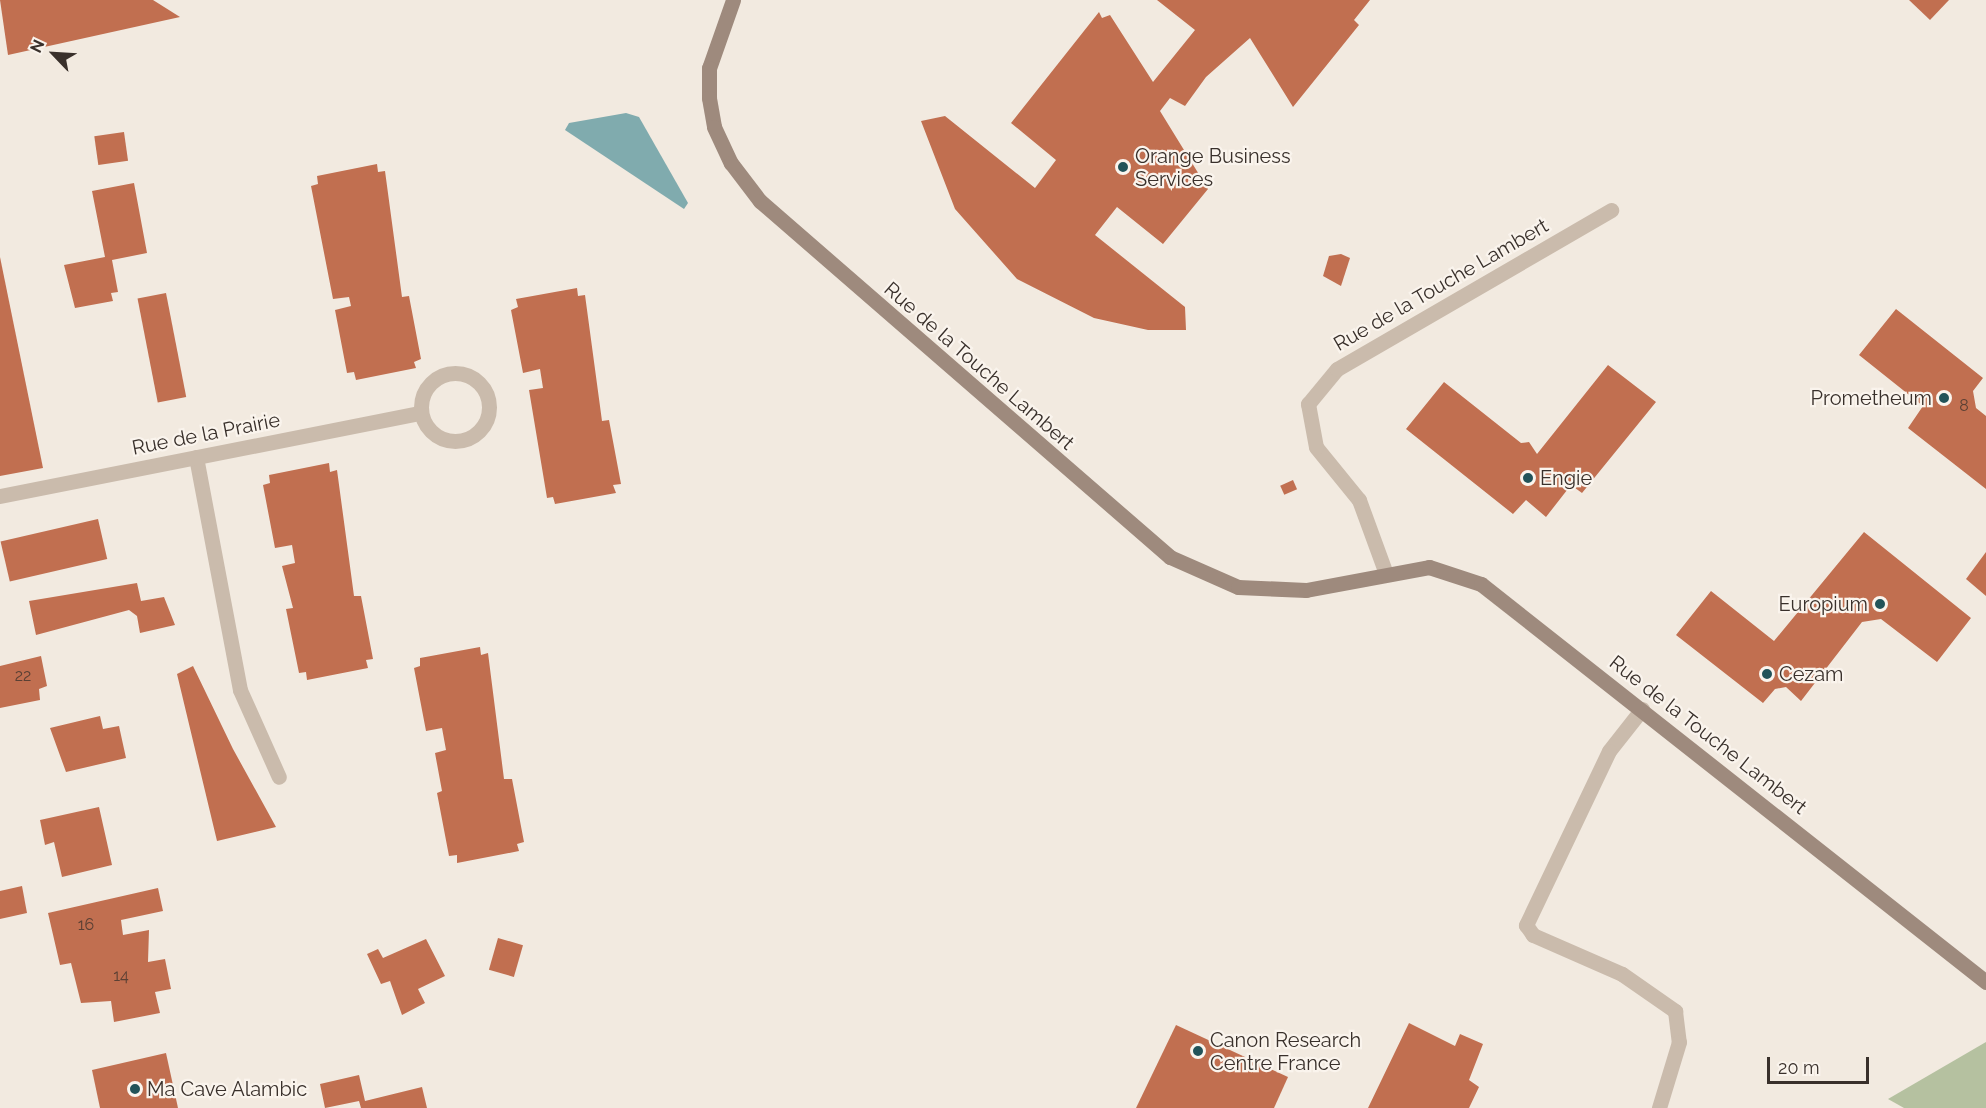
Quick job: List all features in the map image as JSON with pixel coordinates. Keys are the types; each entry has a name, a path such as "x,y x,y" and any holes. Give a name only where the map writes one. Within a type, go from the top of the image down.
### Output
{"street":[{"name":"Rue de la Touche Lambert","path":"733,0 709,78 714,127 731,163 760,201 1106,506 1170,557 1238,587 1306,590 1385,571 1429,567 1480,584 1642,709 1986,982"},
{"name":"Rue de la Touche Lambert","path":"1385,571 1359,500 1316,447 1308,404 1337,369 1611,210"},
{"path":"453,373 477,380 490,402 486,423 462,441 433,435 420,413 433,380 453,373"},
{"name":"Rue de la Prairie","path":"0,496 420,413"},
{"path":"196,458 240,690 279,777"},
{"path":"1642,709 1609,751 1526,925 1533,935 1622,974 1675,1011 1679,1042 1659,1108"}],"green space":[{"path":"1986,1042 1986,1108 1904,1108 1888,1099"}],"water":[{"path":"626,113 639,117 688,203 684,209 565,130 569,123"}],"building":[{"path":"0,0 153,0 180,17 8,55"},
{"name":"Orange Business Services","path":"1157,0 1370,0 1354,20 1359,25 1293,107 1250,38 1206,77 1185,106 1170,98 1160,111 1208,189 1163,244 1117,207 1095,235 1185,307 1186,330 1148,330 1094,318 1017,279 955,209 921,121 945,116 1035,188 1056,160 1011,123 1099,12 1102,18 1110,15 1153,82 1195,30"},
{"path":"1909,0 1949,0 1930,20"},
{"path":"124,132 128,161 98,165 94,136"},
{"path":"377,164 378,172 385,171 402,297 409,296 421,359 414,362 416,368 356,380 354,372 347,373 335,310 351,306 349,297 333,299 311,186 318,184 317,176"},
{"path":"134,183 147,253 112,260 118,292 111,293 113,301 75,308 64,265 105,257 92,191"},
{"path":"1341,254 1350,258 1341,286 1323,276 1329,256"},
{"path":"0,257 43,468 0,476"},
{"path":"577,288 578,296 585,295 602,421 609,420 621,484 613,485 616,493 555,504 553,497 547,498 529,390 543,388 540,369 523,373 511,310 518,307 516,299"},
{"path":"166,293 186,397 158,403 138,299"},
{"name":"Prometheum","path":"1896,309 1983,378 1973,391 1976,408 1986,416 1986,489 1908,428 1923,406 1859,355"},
{"path":"1608,365 1656,402 1582,493 1571,485 1546,517 1526,500 1513,514 1406,429 1444,382 1521,443 1529,442 1537,454"},
{"path":"329,463 330,472 337,470 354,596 361,596 373,659 366,660 368,668 307,680 306,672 299,673 286,609 293,608 282,566 295,563 292,545 275,548 263,485 270,483 269,475"},
{"path":"1293,480 1297,489 1284,495 1280,486"},
{"path":"98,519 107,559 10,581 1,541"},
{"name":"Europium","path":"1864,532 1971,618 1937,662 1881,619 1862,622 1801,701 1786,687 1775,689 1763,703 1676,635 1711,591 1774,641"},
{"path":"1986,552 1986,596 1966,579"},
{"path":"137,583 141,601 164,597 175,625 140,633 137,616 129,610 36,635 29,601"},
{"path":"480,647 481,655 488,653 504,779 512,779 524,842 517,844 519,851 457,863 457,855 449,856 437,793 442,791 435,753 446,750 442,728 426,731 414,668 420,666 420,658"},
{"path":"41,656 47,686 39,689 40,700 0,708 0,666"},
{"path":"193,666 233,749 276,827 217,841 177,674"},
{"path":"100,716 103,729 119,726 126,758 66,772 50,728"},
{"path":"99,807 112,865 62,877 54,842 45,845 40,820"},
{"path":"22,886 27,913 0,919 0,891"},
{"path":"158,888 163,911 121,920 123,935 149,930 148,962 165,959 171,989 155,992 160,1013 114,1022 111,1001 81,1003 71,963 60,965 48,913"},
{"path":"498,938 523,945 514,977 489,970"},
{"path":"426,939 445,976 418,989 425,1003 402,1015 390,981 381,984 367,954 378,949 383,958"},
{"name":"Canon Research Centre France","path":"1409,1023 1455,1046 1460,1034 1483,1044 1469,1080 1479,1087 1469,1108 1368,1108"},
{"name":"Canon Research Centre France","path":"1176,1025 1288,1077 1274,1108 1136,1108"},
{"name":"Ma Cave Alambic","path":"166,1053 178,1108 100,1108 92,1070"},
{"path":"359,1075 365,1101 422,1087 427,1108 361,1108 359,1101 325,1108 320,1084"}],"place":[{"name":"Orange Business Services","path":"1123,167"},
{"name":"Prometheum","path":"1944,398"},
{"name":"Engie","path":"1528,478"},
{"name":"Europium","path":"1880,604"},
{"name":"Cezam","path":"1767,674"},
{"name":"Canon Research Centre France","path":"1198,1051"},
{"name":"Ma Cave Alambic","path":"135,1089"}]}
